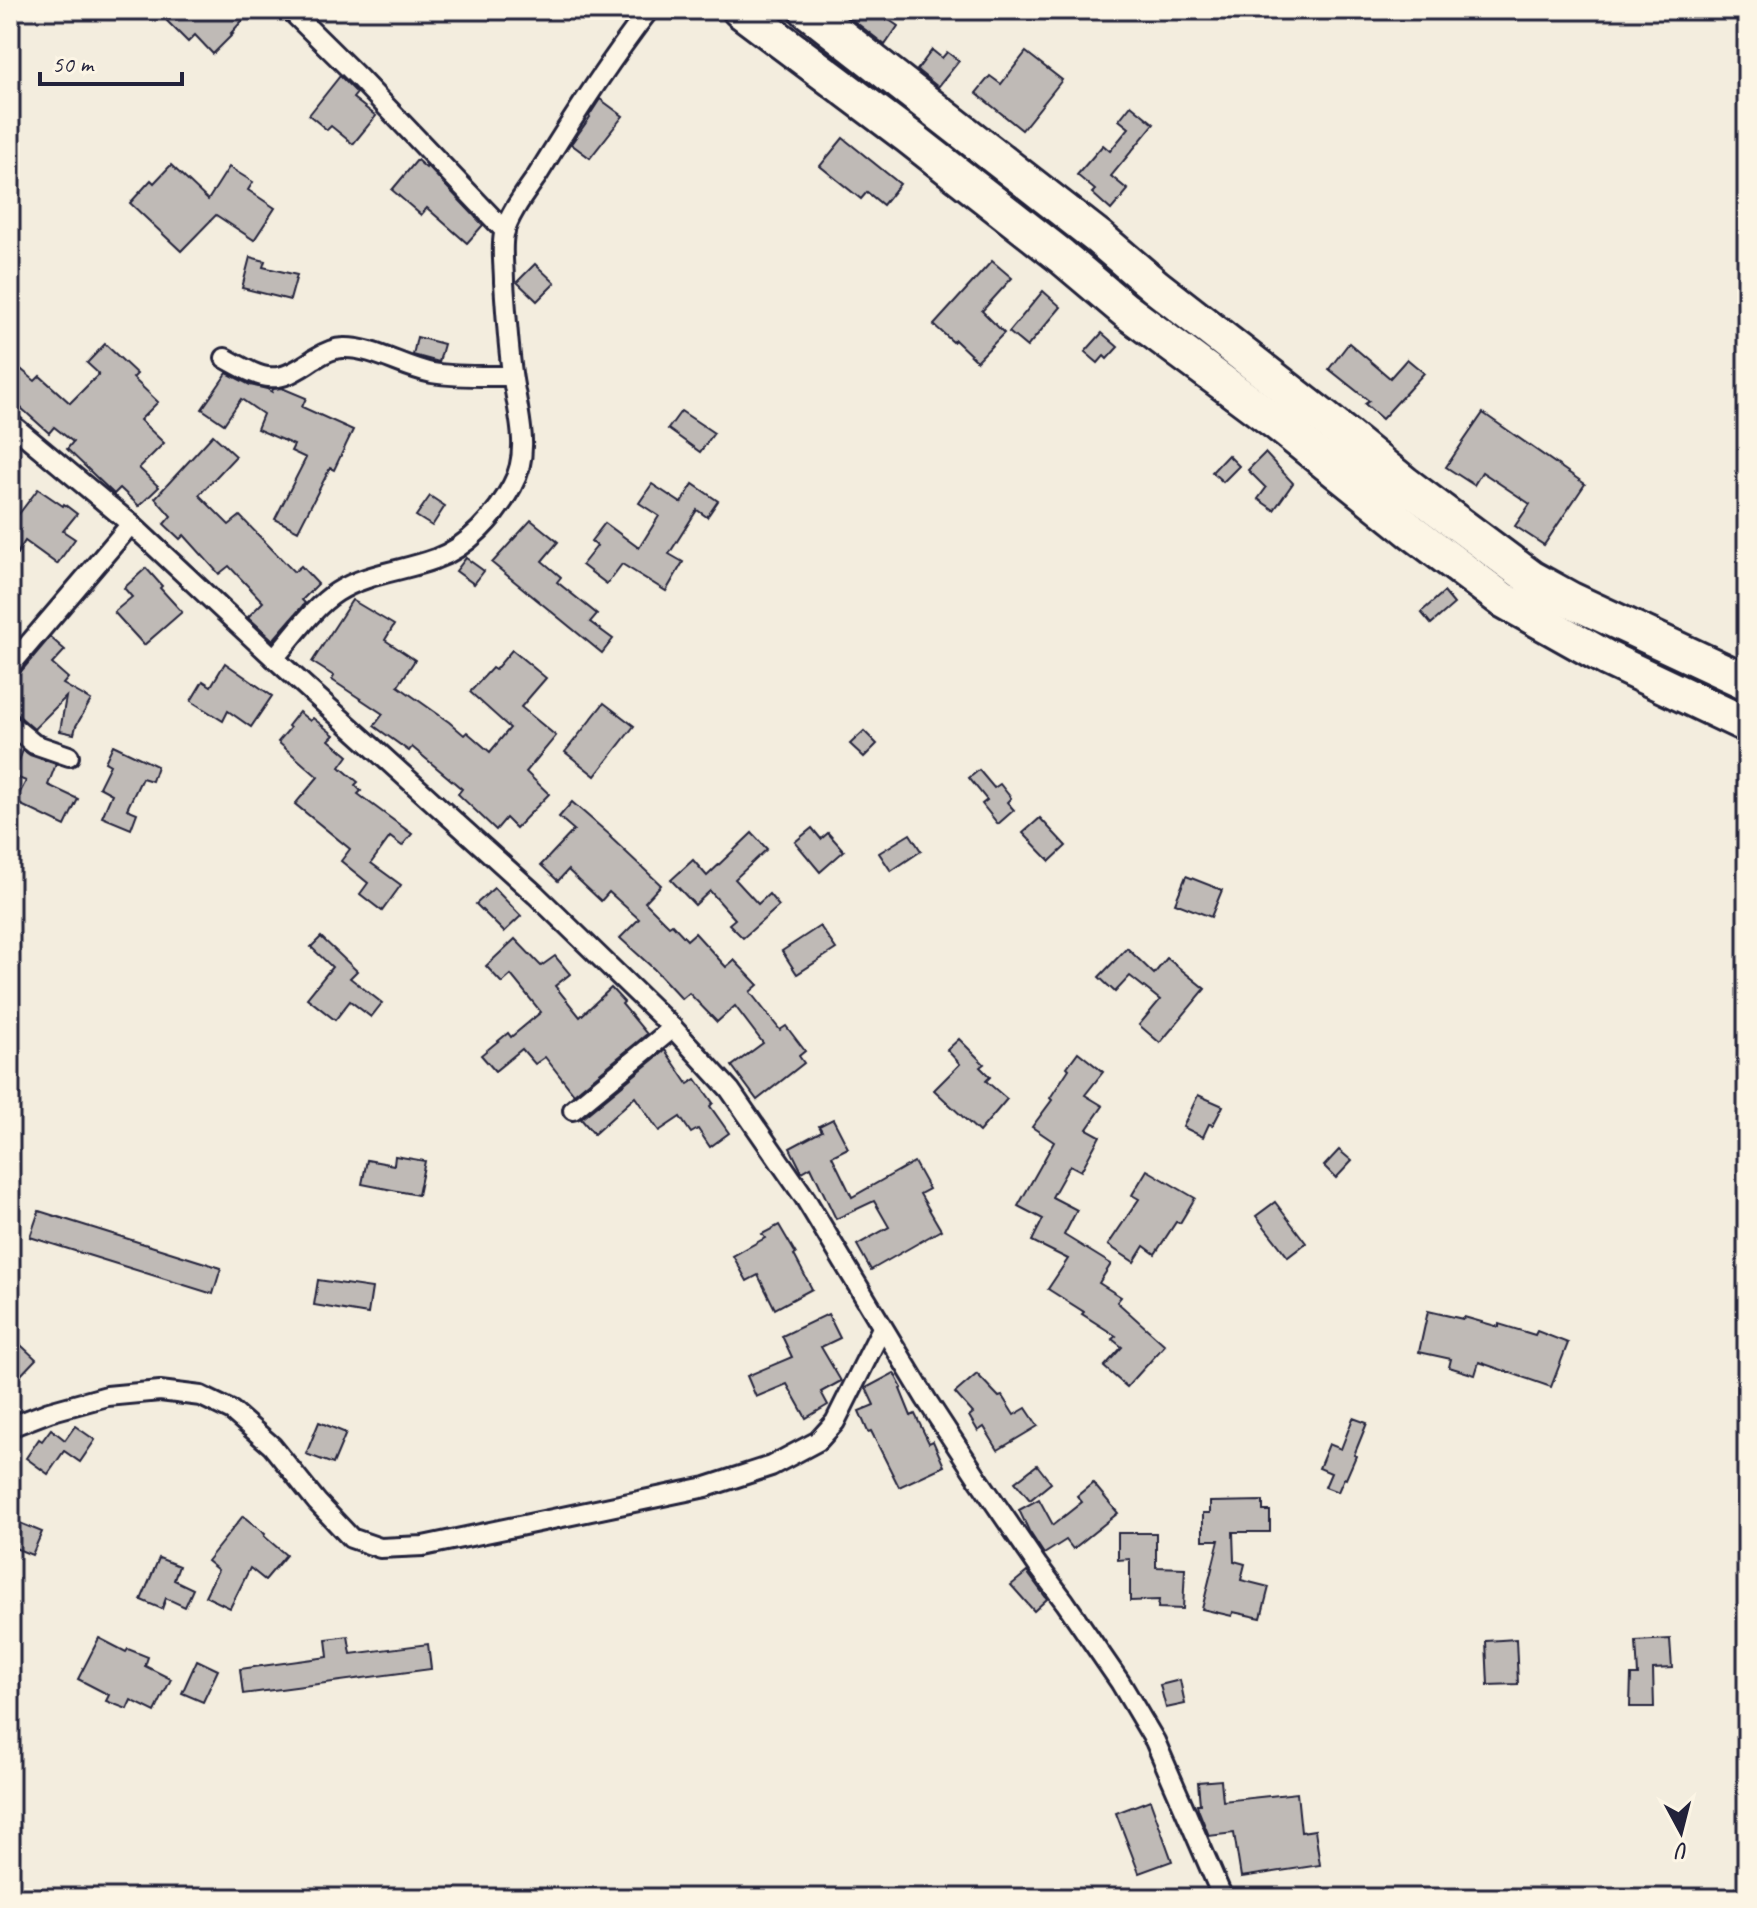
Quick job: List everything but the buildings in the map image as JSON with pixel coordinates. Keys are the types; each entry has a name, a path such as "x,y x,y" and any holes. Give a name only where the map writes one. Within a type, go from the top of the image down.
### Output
{"highway":[{"path":"740,10 908,136 1125,310 1277,423 1503,600 1608,659 1747,725"},
{"path":"807,10 1098,237 1155,286 1405,484 1531,578 1571,600 1747,682"}],"street":[{"path":"290,10 505,231"},
{"path":"274,658 312,614 336,593 371,577 451,553 470,540 511,488 521,468 523,444 506,321 505,231 519,203 583,102 649,10"},
{"path":"225,358 254,374 273,379 289,375 321,354 339,348 361,349 433,373 512,376"},
{"path":"10,423 131,524 536,895 673,1028 730,1090 847,1265 926,1399 1120,1682 1155,1741 1223,1898"},
{"path":"10,666 131,524"},
{"path":"10,724 34,744 69,756"},
{"path":"573,1110 673,1028"},
{"path":"10,1427 49,1412 107,1396 160,1391 201,1396 232,1411 272,1446 351,1538 380,1548 423,1546 706,1487 771,1466 818,1441 835,1422 882,1328"}]}
